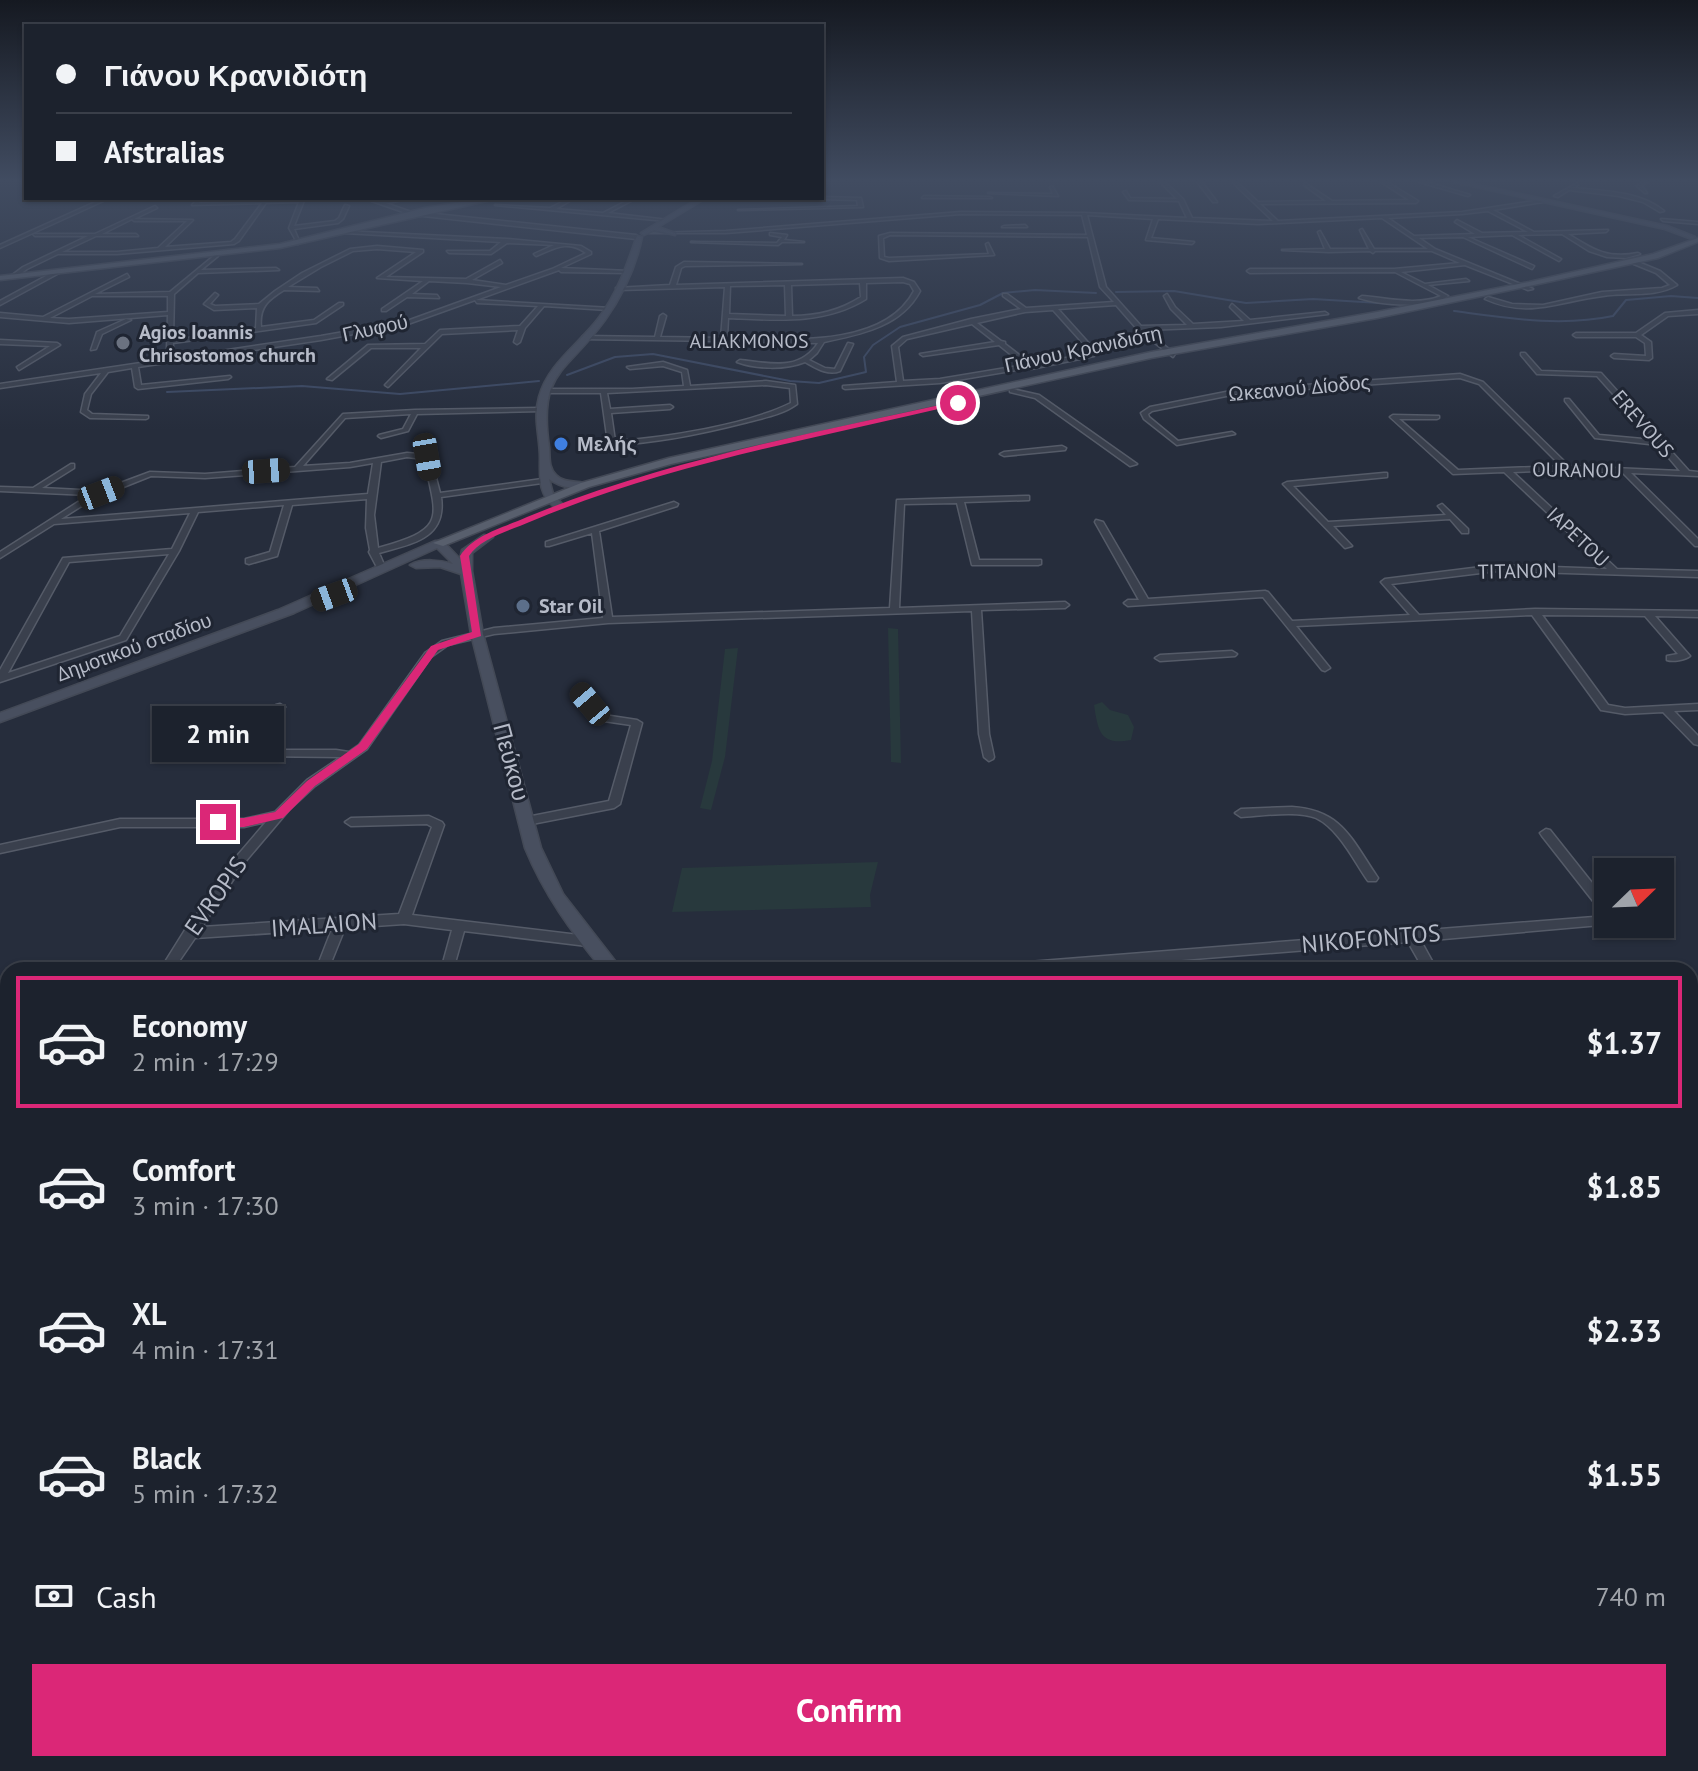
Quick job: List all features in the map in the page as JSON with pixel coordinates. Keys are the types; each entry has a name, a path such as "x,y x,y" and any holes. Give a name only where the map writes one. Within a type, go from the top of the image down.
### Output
{"main road":[{"path":"0,278 126,265"},
{"path":"554,502 542,481 545,465 540,410 545,391 560,365 609,306 629,265"},
{"name":"Γιάνου Κρανιδιότη","path":"444,548 488,537 585,485 718,449 1170,353 1488,299 1526,286 1616,265"},
{"name":"Γιάνου Κρανιδιότη","path":"444,548 554,502 681,465 1012,391 1039,390 1190,347 1505,284 1526,286 1642,265"},
{"path":"1153,340 1164,345 1190,347"},
{"path":"545,465 552,480 559,484 585,485"},
{"path":"466,571 466,552 488,537"},
{"path":"444,548 466,571"},
{"path":"282,613 416,565 444,548"},
{"path":"282,613 381,567 444,548"},
{"path":"416,565 441,564 466,571"},
{"name":"Πεύκου","path":"466,571 477,634 545,879 562,909 606,962"},
{"name":"Δημοτικού σταδίου","path":"0,718 282,613"}],"street":[{"path":"14,276 33,265"},
{"path":"91,296 171,294 205,265"},
{"path":"215,295 207,304 214,308 261,306 284,288 326,265"},
{"path":"400,265 380,278 467,281 507,287"},
{"path":"467,281 495,265"},
{"name":"Γλυφού","path":"0,386 408,322 565,265"},
{"path":"673,285 679,267 683,265"},
{"path":"1096,265 1103,287 1115,304 1170,353"},
{"path":"1250,271 1394,271 1457,265"},
{"path":"1464,265 1505,284"},
{"path":"1527,265 1532,267"},
{"path":"1488,299 1512,306 1543,307 1602,294 1663,290 1674,285 1642,265"},
{"path":"196,272 276,270"},
{"path":"554,270 626,271"},
{"path":"1359,271 1364,278"},
{"path":"1362,298 1423,302 1443,299 1443,293 1394,271"},
{"path":"2,300 57,272"},
{"path":"827,282 828,273"},
{"path":"43,319 127,277 120,276"},
{"path":"384,310 427,281"},
{"path":"726,316 837,312 864,298 863,281"},
{"name":"ALIAKMONOS","path":"583,338 822,341 861,331 899,315 914,300 917,291 909,281 619,288"},
{"path":"1427,284 1466,281"},
{"path":"788,283 789,316"},
{"path":"724,342 728,284"},
{"path":"284,288 317,290"},
{"path":"171,294 171,359"},
{"path":"404,295 437,297"},
{"path":"1005,295 1025,310"},
{"path":"1167,296 1173,308 1192,326"},
{"path":"470,301 609,306"},
{"path":"170,342 316,321 341,304"},
{"path":"517,342 522,328 543,304"},
{"path":"900,384 895,346 905,338 1025,310 1115,304"},
{"path":"259,329 257,322 261,306"},
{"path":"1232,306 1249,322"},
{"path":"845,387 900,384 1031,367 1092,355 1092,350 1054,308"},
{"path":"1637,335 1667,314 1698,312"},
{"path":"0,315 84,321 171,313"},
{"path":"1139,328 1325,314"},
{"path":"657,339 663,316"},
{"path":"93,349 99,333 126,322 129,317"},
{"path":"971,321 1031,367"},
{"path":"388,385 436,334 446,330 522,328"},
{"path":"1576,335 1637,335 1648,342 1649,358 1614,356"},
{"path":"740,362 785,364 807,361 816,354 822,341"},
{"path":"0,342 57,345 19,368"},
{"path":"923,354 1003,343"},
{"path":"807,361 824,370 837,371 850,344"},
{"path":"330,379 370,346 424,346"},
{"name":"EREVOUS","path":"1523,354 1539,373 1599,374 1686,473"},
{"path":"135,365 138,387 228,377"},
{"path":"630,367 675,366 685,371 687,387"},
{"path":"107,369 88,394 83,411 90,416 146,417"},
{"name":"Ωκεανού Δίοδος","path":"1232,434 1177,443 1146,418 1145,411 1236,392 1456,376 1481,383 1567,468"},
{"path":"545,391 604,392 766,383 793,386 794,404 749,418 660,438 612,443 604,392"},
{"path":"1039,390 1133,464"},
{"path":"1567,400 1597,437 1659,443"},
{"path":"607,411 670,407"},
{"path":"297,469 343,416 540,410"},
{"path":"381,436 406,430 415,412"},
{"name":"OURANOU","path":"1437,417 1393,417 1456,472 1567,468 1698,474"},
{"path":"1004,454 1062,448"},
{"path":"0,556 101,493 150,474 205,476 377,462 407,455 427,457 439,514 435,524 419,537 373,552"},
{"path":"377,462 370,496 373,552 381,567"},
{"path":"35,490 71,466"},
{"name":"IAPETOU","path":"1507,471 1614,571"},
{"path":"1625,471 1698,544"},
{"path":"1348,546 1287,484 1384,475"},
{"path":"435,496 542,481"},
{"path":"0,489 101,493"},
{"path":"51,522 370,496"},
{"path":"894,611 900,502 1026,498"},
{"path":"960,500 975,563 1038,562"},
{"path":"249,561 274,554 288,504"},
{"path":"549,544 674,504"},
{"path":"1442,506 1465,531"},
{"path":"0,679 123,638 175,551 195,510"},
{"path":"1327,524 1452,517"},
{"path":"1099,522 1145,602"},
{"path":"595,529 608,620"},
{"path":"0,679 66,560 175,551"},
{"name":"TITANON","path":"1417,618 1385,582 1497,568 1698,574"},
{"path":"1128,603 1265,594 1325,668"},
{"name":"EVROPIS","path":"171,962 241,859 278,815 311,783 363,747 435,648 477,634 608,620 739,613 1065,605"},
{"path":"976,608 984,734 989,757"},
{"path":"1289,624 1535,612 1698,614"},
{"path":"1535,612 1605,708 1625,711 1698,707"},
{"path":"1646,612 1685,656 1670,658"},
{"path":"1160,658 1232,654"},
{"path":"527,821 614,804 637,723 601,718 578,691"},
{"path":"280,707 248,754 336,753 352,756"},
{"path":"1666,709 1698,742"},
{"path":"1241,813 1307,810 1324,815 1337,826 1372,878"},
{"path":"0,849 120,823 244,823 278,815"},
{"path":"351,822 429,820 438,825 404,919"},
{"path":"1546,833 1594,894"},
{"name":"IMALAION","path":"189,933 404,919 587,941"},
{"name":"NIKOFONTOS","path":"1133,962 1411,935 1594,922"},
{"path":"325,962 340,925"},
{"path":"449,962 459,926"},
{"path":"1411,935 1426,962"}],"shaded area":[{"path":"888,628 898,629 901,763 891,762"},
{"path":"738,648 725,757 711,810 700,808 712,761 725,649"},
{"path":"1102,702 1110,710 1128,715 1134,727 1131,740 1113,741 1102,734 1094,705"},
{"path":"878,862 870,895 871,907 672,912 682,868"}],"waterway":[{"path":"567,375 615,357 653,354 790,381 819,383 866,372 864,357 873,345 900,327 980,305 1003,293 1035,290 1096,293"},
{"path":"1116,292 1174,291 1246,303 1313,299 1413,305"},
{"path":"1454,311 1573,321 1613,316 1626,300 1671,296 1698,298"},
{"path":"167,392 302,386 400,394 539,381"}],"place":[{"name":"Agios Ioannis Chrisostomos church","path":"123,343"},
{"name":"Μελής","path":"561,444"},
{"name":"Star Oil","path":"523,606"}],"route":[{"path":"218,822 244,823 278,815 311,783 363,747 435,648 477,634 464,556 488,537 593,493 681,465 958,403"}]}
